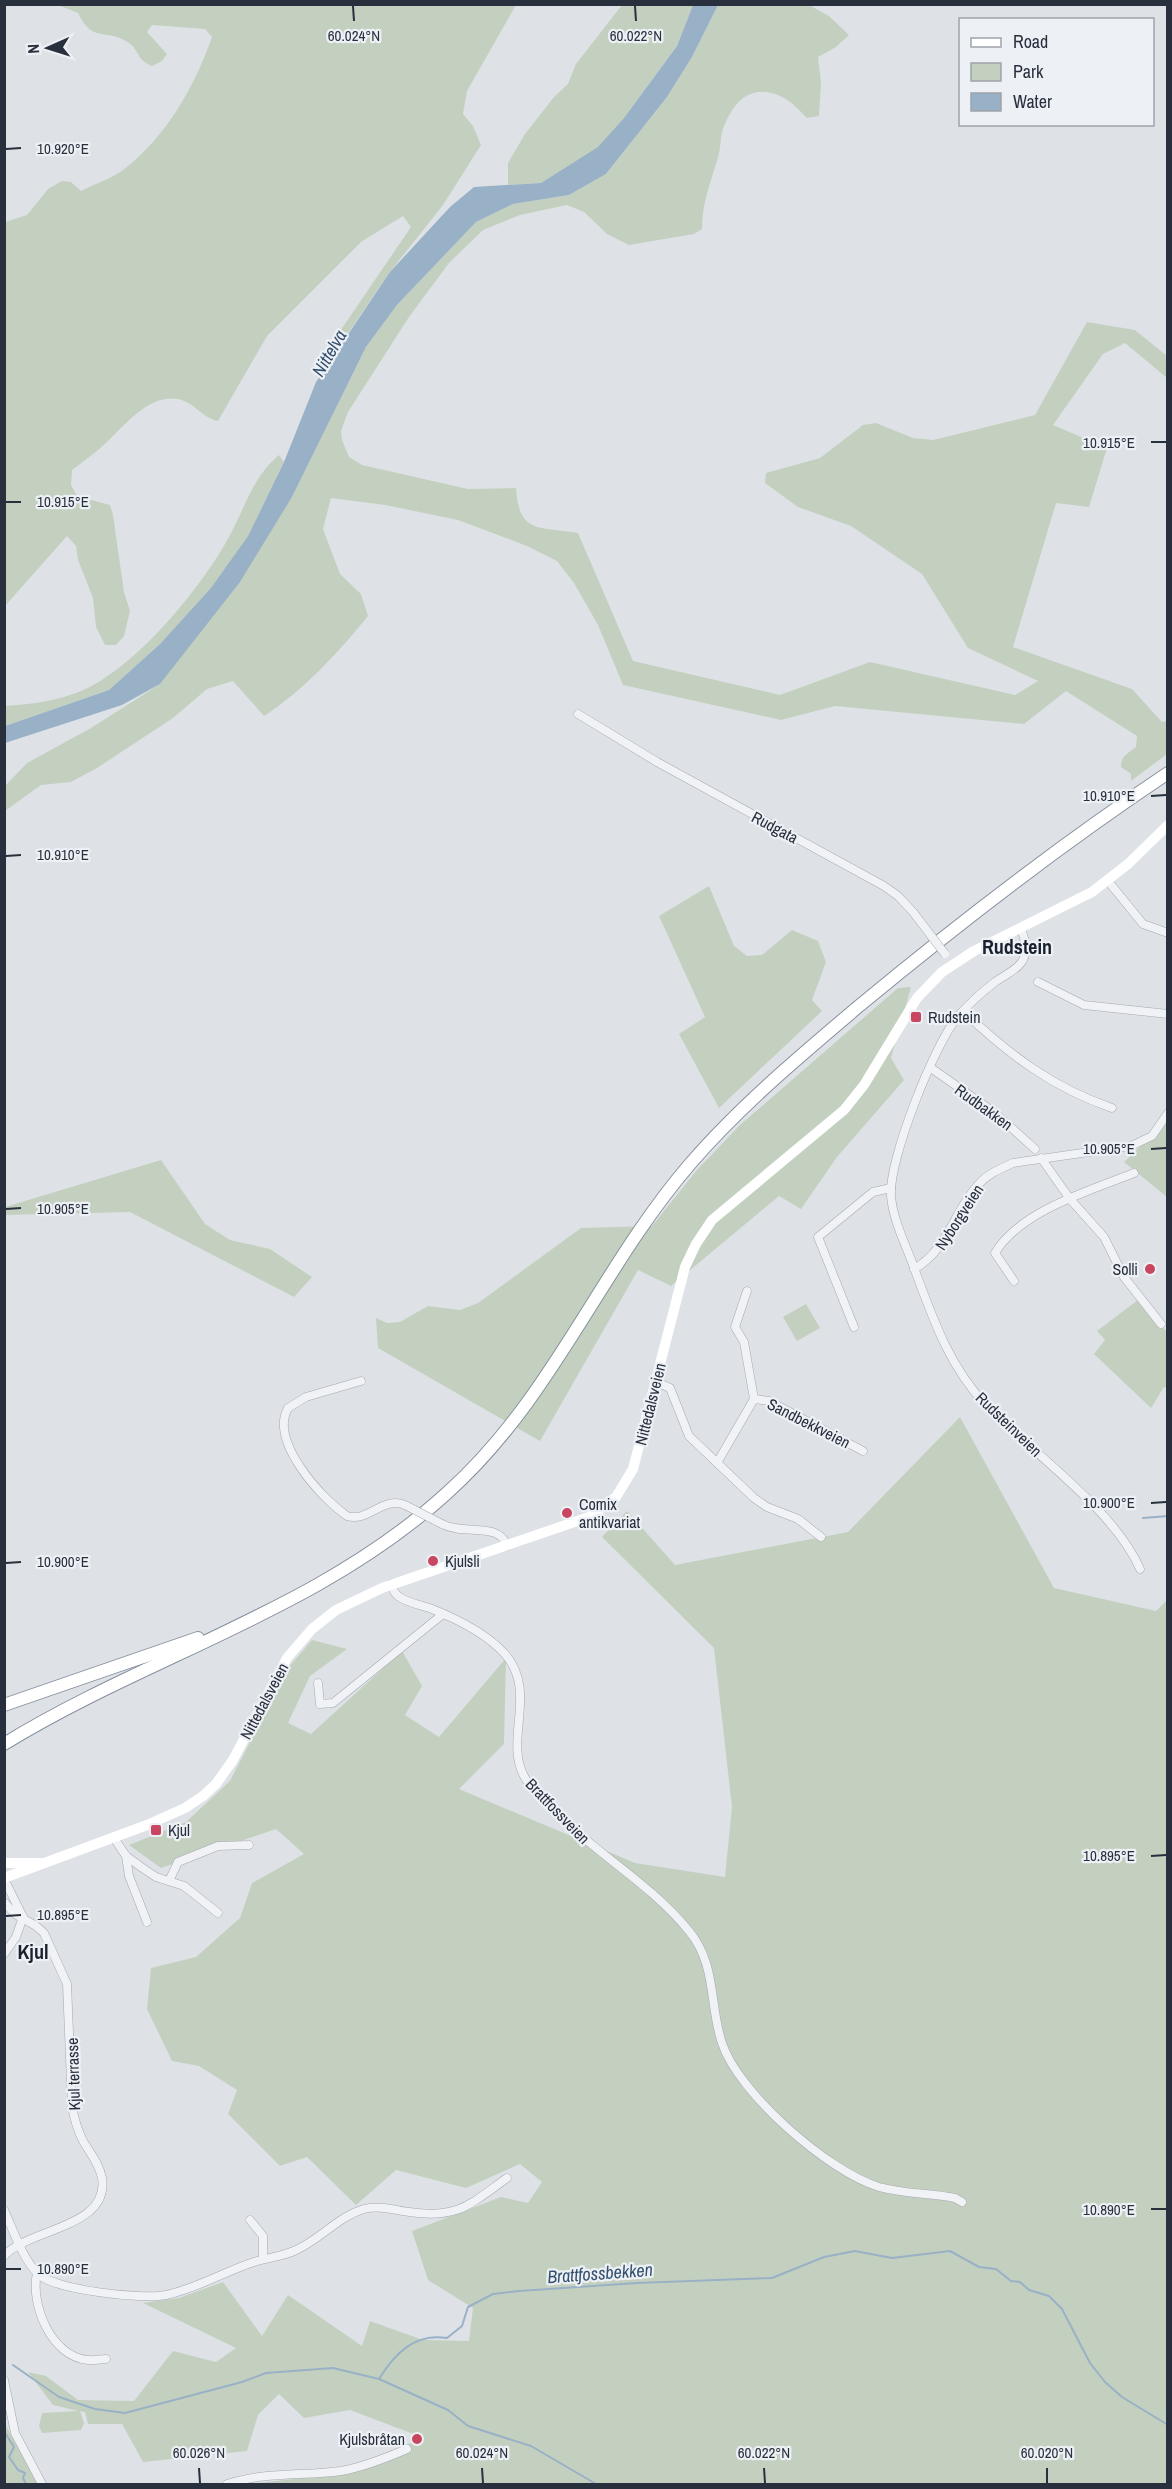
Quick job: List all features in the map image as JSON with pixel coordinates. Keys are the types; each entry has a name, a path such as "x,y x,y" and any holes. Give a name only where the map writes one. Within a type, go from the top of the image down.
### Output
{"highway":[{"path":"4,1744 198,1638 334,1568 385,1534 442,1488 482,1449 524,1399 634,1225 679,1166 720,1121 807,1041 929,939 1050,846 1167,764"},
{"path":"165,1658 189,1650 338,1574 389,1540 432,1507 479,1462 525,1409 655,1208 696,1157 738,1113 826,1033 925,952 1054,852 1167,773"},
{"path":"4,1705 198,1638"}],"main road":[{"name":"Nittedalsveien","path":"4,1878 114,1838 177,1812 208,1791 228,1768 280,1669 303,1638 336,1610 362,1595 391,1584 589,1517 616,1497 629,1478 637,1458 685,1268 706,1227 732,1200 844,1110 864,1084 917,998 952,964 1082,898 1108,881 1167,825"},
{"name":"Nittedalsveien","path":"4,1863 44,1863"},
{"path":"4,1871 4,1878"}],"street":[{"name":"Rudgata","path":"578,714 657,762 884,886 898,896 913,912 952,964"},
{"path":"1108,881 1143,924 1167,933"},
{"name":"Rudsteinveien","path":"1021,928 1026,945 1021,962 963,1011 942,1042 899,1144 891,1188 895,1216 941,1340 966,1381 986,1405 1044,1458 1124,1539 1140,1569"},
{"path":"1038,982 1084,1005 1167,1014"},
{"path":"963,1011 1002,1046 1048,1080 1076,1096 1112,1108"},
{"name":"Rudbakken","path":"931,1068 995,1113 1035,1149"},
{"name":"Nyborgveien","path":"914,1269 928,1262 937,1251 978,1184 1013,1163 1131,1146 1152,1136 1167,1113"},
{"path":"1041,1158 1070,1199 1104,1237 1124,1277 1161,1323"},
{"path":"1014,1281 995,1253 1000,1245 1034,1217 1070,1199 1134,1173"},
{"path":"854,1327 818,1237 873,1192 891,1188"},
{"name":"Sandbekkveien","path":"717,1463 754,1400 744,1342 735,1327 747,1291"},
{"path":"361,1382 306,1397 288,1408 283,1422 289,1444 303,1472 346,1516 358,1516 390,1502 407,1506 442,1524 464,1531 499,1533 507,1546"},
{"path":"656,1382 670,1388 689,1436 717,1463 767,1507 798,1519 821,1537"},
{"name":"Sandbekkveien","path":"754,1400 769,1401 863,1450"},
{"name":"Brattfossveien","path":"391,1584 398,1596 443,1614 486,1636 509,1660 520,1692 517,1758 525,1779 571,1828 642,1885 690,1932 706,1962 721,2042 735,2071 803,2142 841,2169 878,2187 955,2198 962,2202"},
{"path":"318,1683 320,1704 333,1703 443,1614"},
{"path":"114,1838 126,1856 156,1877 184,1886 218,1913"},
{"path":"169,1881 178,1862 189,1857 218,1846 249,1845"},
{"path":"126,1856 129,1876 147,1922"},
{"name":"Kjul terrasse","path":"4,1878 22,1917"},
{"name":"Kjul terrasse","path":"4,1902 15,1914 44,1933 67,1984 72,2106 76,2125 98,2165 102,2191 99,2202 82,2217 20,2245 4,2256"},
{"path":"4,1954 16,1937 22,1917"},
{"path":"4,2210 20,2245 37,2273 59,2285 97,2292 164,2296 263,2259 294,2251 350,2214 378,2207 430,2215 451,2214 470,2204 507,2178"},
{"path":"250,2220 263,2236 263,2259"},
{"path":"37,2273 34,2284 37,2306 40,2319 49,2331 66,2350 77,2356 87,2360 106,2359"},
{"path":"4,2380 15,2433 42,2484"},
{"path":"227,2484 268,2477 342,2470 373,2463 407,2449"}],"green space":[{"path":"58,5 516,5 467,91 463,114 473,126 481,145 443,205 390,272 329,361 319,362 411,227 403,216 361,242 267,336 218,421 178,399 155,402 134,416 98,450 72,470 71,485 77,496 110,505 113,515 124,592 130,611 124,636 116,645 105,645 96,627 93,598 78,560 76,546 67,536 5,606 5,222 27,215 48,189 62,181 71,182 81,191 108,179 138,157 153,142 177,110 197,75 212,37 205,29 152,25 147,32 167,54 162,61 152,66 143,61 129,43 121,38 89,29 78,13"},
{"path":"622,5 693,5 677,46 624,118 598,148 541,183 508,185 508,163 525,134 554,97 568,84 576,64"},
{"path":"718,5 809,5 829,16 849,35 836,47 818,57 821,82 819,116 807,118 789,101 771,93 752,93 738,103 727,119 721,136 719,154 705,201 702,229 694,234 629,245 607,234 584,212 567,205 520,215 483,230 449,263 409,317 348,412 341,431 349,457 362,465 468,489 516,488 521,514 527,521 542,528 578,533 633,661 780,695 870,662 1015,695 1038,681 968,648 922,574 851,526 798,507 765,483 766,473 820,458 863,425 876,423 913,438 933,440 1035,415 1087,322 1135,330 1167,356 1167,378 1125,343 1103,354 1053,425 1107,448 1089,507 1056,503 1013,647 1132,689 1162,722 1167,721 1167,754 1131,781 1131,774 1121,767 1121,764 1125,756 1136,747 1137,736 1066,691 1024,724 835,706 781,720 623,685 598,625 574,583 557,561 527,546 458,520 385,505 331,498 323,529 340,574 361,594 368,616 320,670 293,695 264,716 233,681 207,689 173,718 97,768 71,782 41,785 5,811 4,787 27,763 91,728 160,684 292,497 366,347 397,305 476,222 513,204 569,195 606,174 667,97 692,57"},
{"path":"279,455 284,462 248,536 212,588 160,644 109,690 5,726 5,706 49,701 76,693 97,683 140,650 180,608 213,564 254,485 269,464"},
{"path":"709,886 734,946 747,956 762,955 792,930 818,941 826,962 812,1000 822,1011 719,1108 679,1034 705,1017 659,916"},
{"path":"911,987 891,1058 904,1080 837,1157 801,1209 779,1196 671,1286 638,1270 540,1441 378,1348 376,1318 387,1323 400,1322 428,1306 460,1310 478,1303 581,1228 652,1226 697,1170 740,1125 898,988"},
{"path":"1167,1121 1167,1197 1124,1162"},
{"path":"161,1160 205,1224 230,1240 270,1249 312,1277 294,1297 130,1212 5,1215 5,1207"},
{"path":"1138,1300 1167,1332 1167,1388 1164,1387 1151,1408 1094,1354 1105,1340 1097,1331"},
{"path":"806,1304 820,1328 797,1341 783,1317"},
{"path":"960,1417 1054,1588 1156,1611 1167,1600 1167,2484 249,2484 327,2475 424,2438 350,2410 304,2418 279,2394 258,2415 247,2451 143,2462 122,2424 88,2424 85,2412 80,2411 84,2423 81,2430 42,2433 39,2426 42,2413 78,2411 53,2405 28,2372 46,2376 78,2400 134,2401 173,2351 216,2362 236,2348 143,2303 179,2298 223,2282 262,2336 288,2295 362,2346 370,2321 423,2340 469,2341 473,2308 428,2280 412,2231 501,2197 528,2203 542,2182 520,2164 466,2188 396,2170 356,2205 307,2157 280,2166 228,2114 237,2090 199,2066 172,2061 147,2009 151,1968 196,1957 240,1918 252,1883 304,1854 276,1829 161,1868 129,1845 186,1822 230,1781 288,1668 312,1640 347,1649 310,1676 288,1723 311,1734 402,1651 422,1686 405,1715 439,1737 506,1658 504,1744 459,1789 635,1863 725,1877 732,1807 714,1648 602,1537 627,1511 675,1565 848,1532"},
{"path":"5,2424 38,2484 5,2484"}],"water":[{"name":"Nittelva","path":"693,5 718,5 692,57 667,97 606,174 569,195 513,204 476,222 397,305 366,347 292,497 240,582 160,684 122,705 5,743 5,726 109,690 160,644 211,588 248,536 284,462 316,382 390,272 450,207 474,187 541,183 598,147 624,118 677,46"}],"waterway":[{"path":"1143,1518 1168,1516"},
{"name":"Brattfossbekken","path":"13,2365 59,2397 95,2409 125,2413 242,2382 266,2373 333,2368 379,2379 392,2361 407,2347 425,2339 447,2338 462,2326 468,2307 493,2294 637,2283 772,2278 824,2257 855,2251 892,2258 950,2251 979,2267 996,2269 1011,2281 1020,2282 1029,2290 1049,2296 1062,2309 1090,2363 1105,2382 1122,2397 1168,2425"},
{"path":"379,2379 448,2410 468,2426 531,2446 596,2484"},
{"path":"4,2431 14,2447 9,2457 18,2470 25,2473 23,2478 26,2484"}],"place":[{"name":"Rudstein","path":"916,1017"},
{"name":"Solli","path":"1150,1269"},
{"name":"Comix antikvariat","path":"567,1513"},
{"name":"Kjulsli","path":"433,1561"},
{"name":"Kjul","path":"156,1830"},
{"name":"Kjulsbråtan","path":"417,2439"}],"district":[{"name":"Rudstein","path":"1017,946"},
{"name":"Kjul","path":"33,1951"}]}
